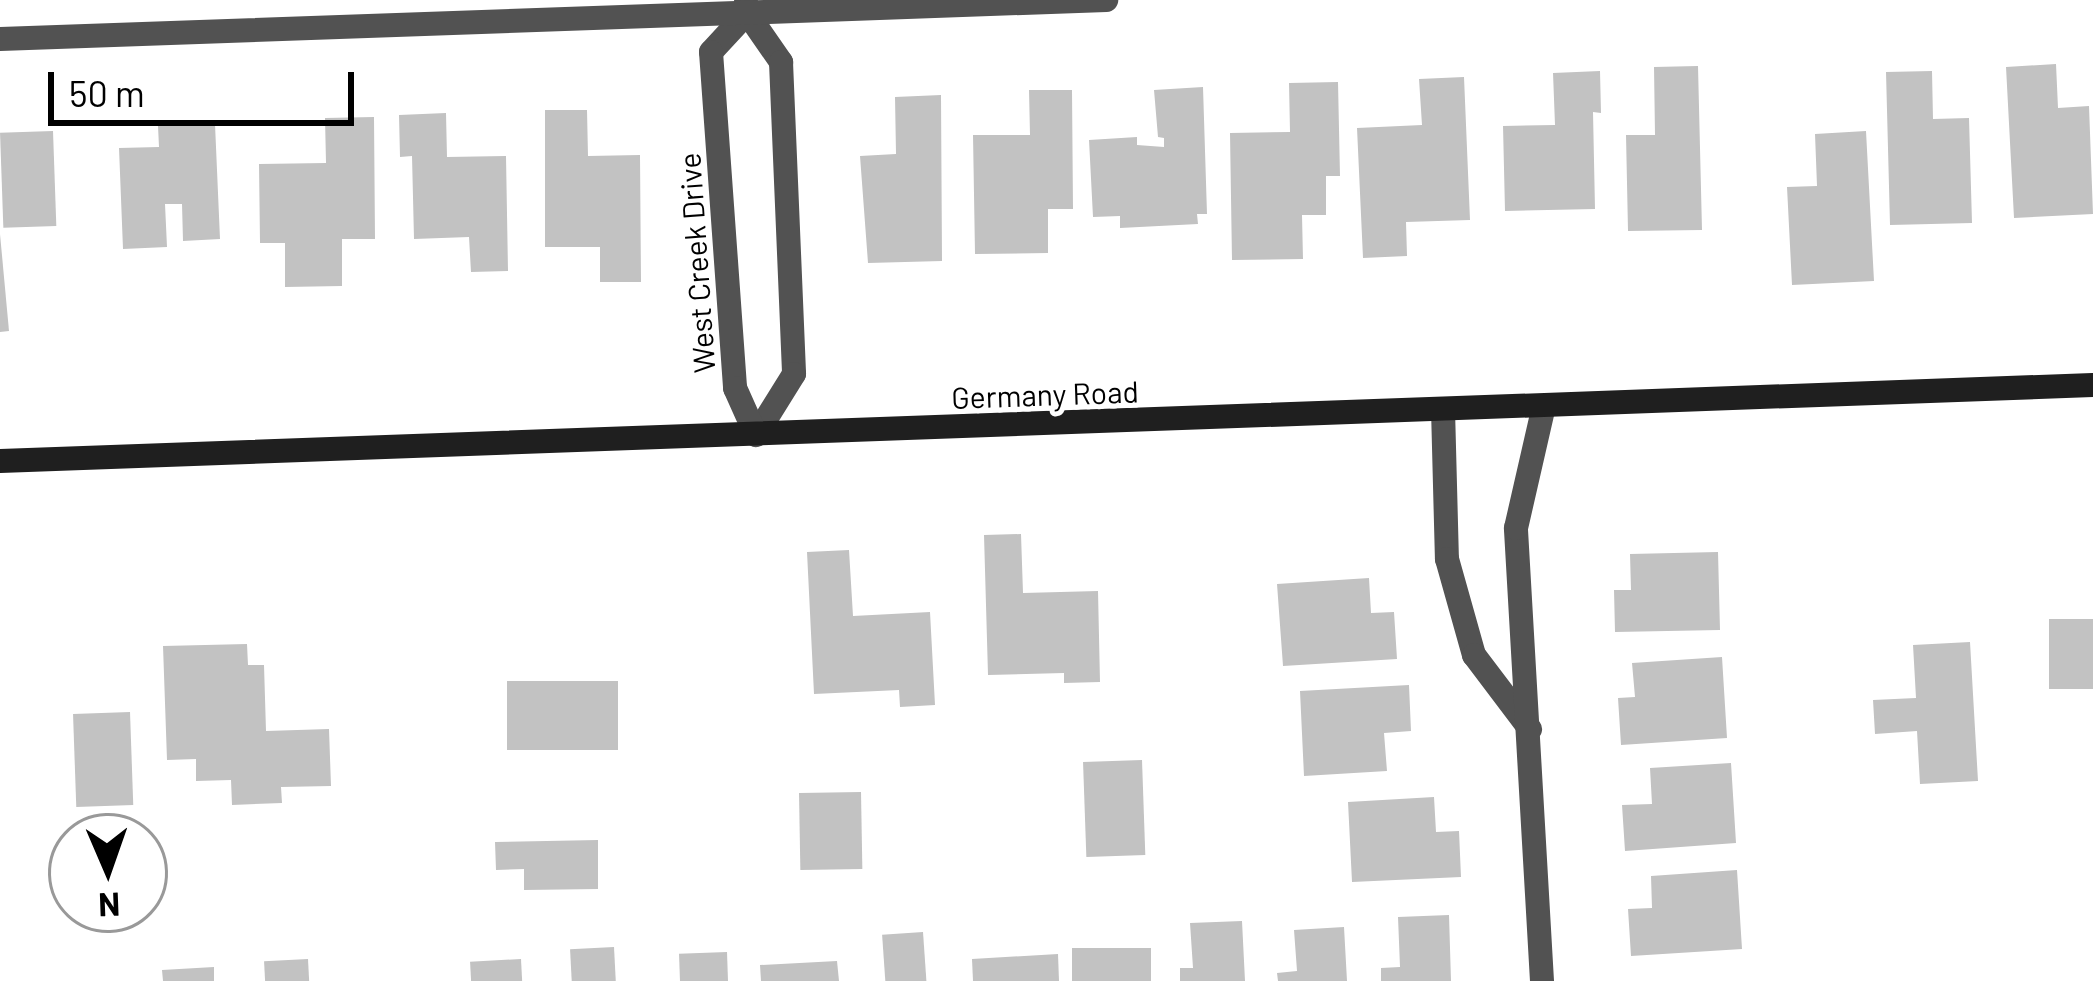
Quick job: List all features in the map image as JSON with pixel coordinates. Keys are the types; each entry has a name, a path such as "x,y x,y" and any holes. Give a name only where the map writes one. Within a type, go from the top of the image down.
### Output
{"main road":[{"name":"Germany Road","path":"0,461 2093,385"}],"street":[{"path":"0,39 747,6 1106,0"},
{"path":"747,6 781,62 794,374 756,435"},
{"name":"West Creek Drive","path":"747,6 710,52 735,388 756,435"},
{"path":"1542,981 1516,528 1544,406"},
{"path":"1443,409 1453,578 1474,655 1530,730"}],"building":[{"path":"2056,64 2058,108 2089,106 2093,214 2014,218 2006,67"},
{"path":"1698,66 1702,230 1628,231 1626,135 1655,135 1654,67"},
{"path":"1600,71 1601,113 1593,112 1595,209 1505,211 1503,126 1555,125 1553,73"},
{"path":"1932,71 1933,119 1969,118 1972,223 1890,225 1886,72"},
{"path":"1464,77 1470,220 1406,222 1407,256 1363,258 1357,128 1422,125 1419,79"},
{"path":"1338,82 1340,176 1326,176 1326,215 1302,215 1303,259 1232,260 1230,133 1290,132 1289,83"},
{"path":"1203,87 1207,214 1197,214 1198,224 1120,228 1120,216 1093,217 1089,140 1137,137 1137,145 1164,147 1164,138 1158,137 1154,90"},
{"path":"1029,90 1072,90 1073,209 1048,209 1048,253 975,254 973,135 1030,135"},
{"path":"941,95 942,261 868,263 860,156 896,154 895,97"},
{"path":"545,110 587,110 588,156 640,155 641,282 600,282 600,247 545,247"},
{"path":"446,113 447,157 506,156 508,271 471,272 469,237 414,239 412,156 400,157 399,115"},
{"path":"374,117 375,239 342,239 342,286 285,287 285,243 260,243 259,164 326,163 325,118"},
{"path":"215,124 220,239 183,241 182,204 165,204 167,247 123,249 119,148 159,147 158,126"},
{"path":"53,131 56,226 3,228 0,133"},
{"path":"1866,131 1874,281 1792,285 1787,187 1817,186 1815,134"},
{"path":"0,234 9,331 0,332"},
{"path":"1021,534 1023,593 1098,591 1100,682 1064,683 1064,673 988,675 984,535"},
{"path":"849,550 853,616 930,612 935,705 900,707 899,690 814,694 807,552"},
{"path":"1718,552 1720,630 1615,632 1614,590 1631,590 1630,554"},
{"path":"1369,578 1371,613 1394,612 1397,659 1283,666 1277,584"},
{"path":"2049,619 2093,619 2093,689 2049,689"},
{"path":"1970,642 1978,781 1920,784 1917,731 1875,734 1873,700 1916,698 1913,645"},
{"path":"247,644 248,665 264,665 266,731 329,729 331,786 281,787 282,803 232,805 231,780 196,781 196,759 167,760 163,646"},
{"path":"1722,657 1727,738 1621,745 1618,698 1635,697 1632,663"},
{"path":"507,681 618,681 618,750 507,750"},
{"path":"1409,685 1411,731 1384,733 1387,771 1304,776 1300,691"},
{"path":"130,712 133,805 76,807 73,714"},
{"path":"1142,760 1145,855 1086,857 1083,762"},
{"path":"1731,763 1736,843 1625,851 1622,805 1652,804 1650,768"},
{"path":"861,792 862,869 800,870 799,793"},
{"path":"1434,797 1436,832 1459,831 1461,877 1352,882 1348,802"},
{"path":"598,840 598,889 524,890 524,869 496,870 495,842"},
{"path":"1737,870 1742,949 1631,956 1628,909 1652,908 1651,876"},
{"path":"1449,915 1451,981 1381,981 1381,968 1400,967 1398,917"},
{"path":"1242,921 1245,981 1180,981 1180,968 1193,968 1190,923"},
{"path":"1344,927 1347,981 1278,981 1277,973 1297,971 1294,930"},
{"path":"923,932 926,981 885,981 882,935"},
{"path":"614,947 616,981 572,981 570,949"},
{"path":"1072,948 1151,948 1151,981 1072,981"},
{"path":"727,952 728,981 680,981 679,954"},
{"path":"1058,954 1059,981 973,981 972,959"},
{"path":"308,959 309,981 265,981 264,961"},
{"path":"521,959 522,981 471,981 470,962"},
{"path":"837,961 839,981 761,981 760,965"},
{"path":"214,967 214,981 163,981 162,970"}]}
